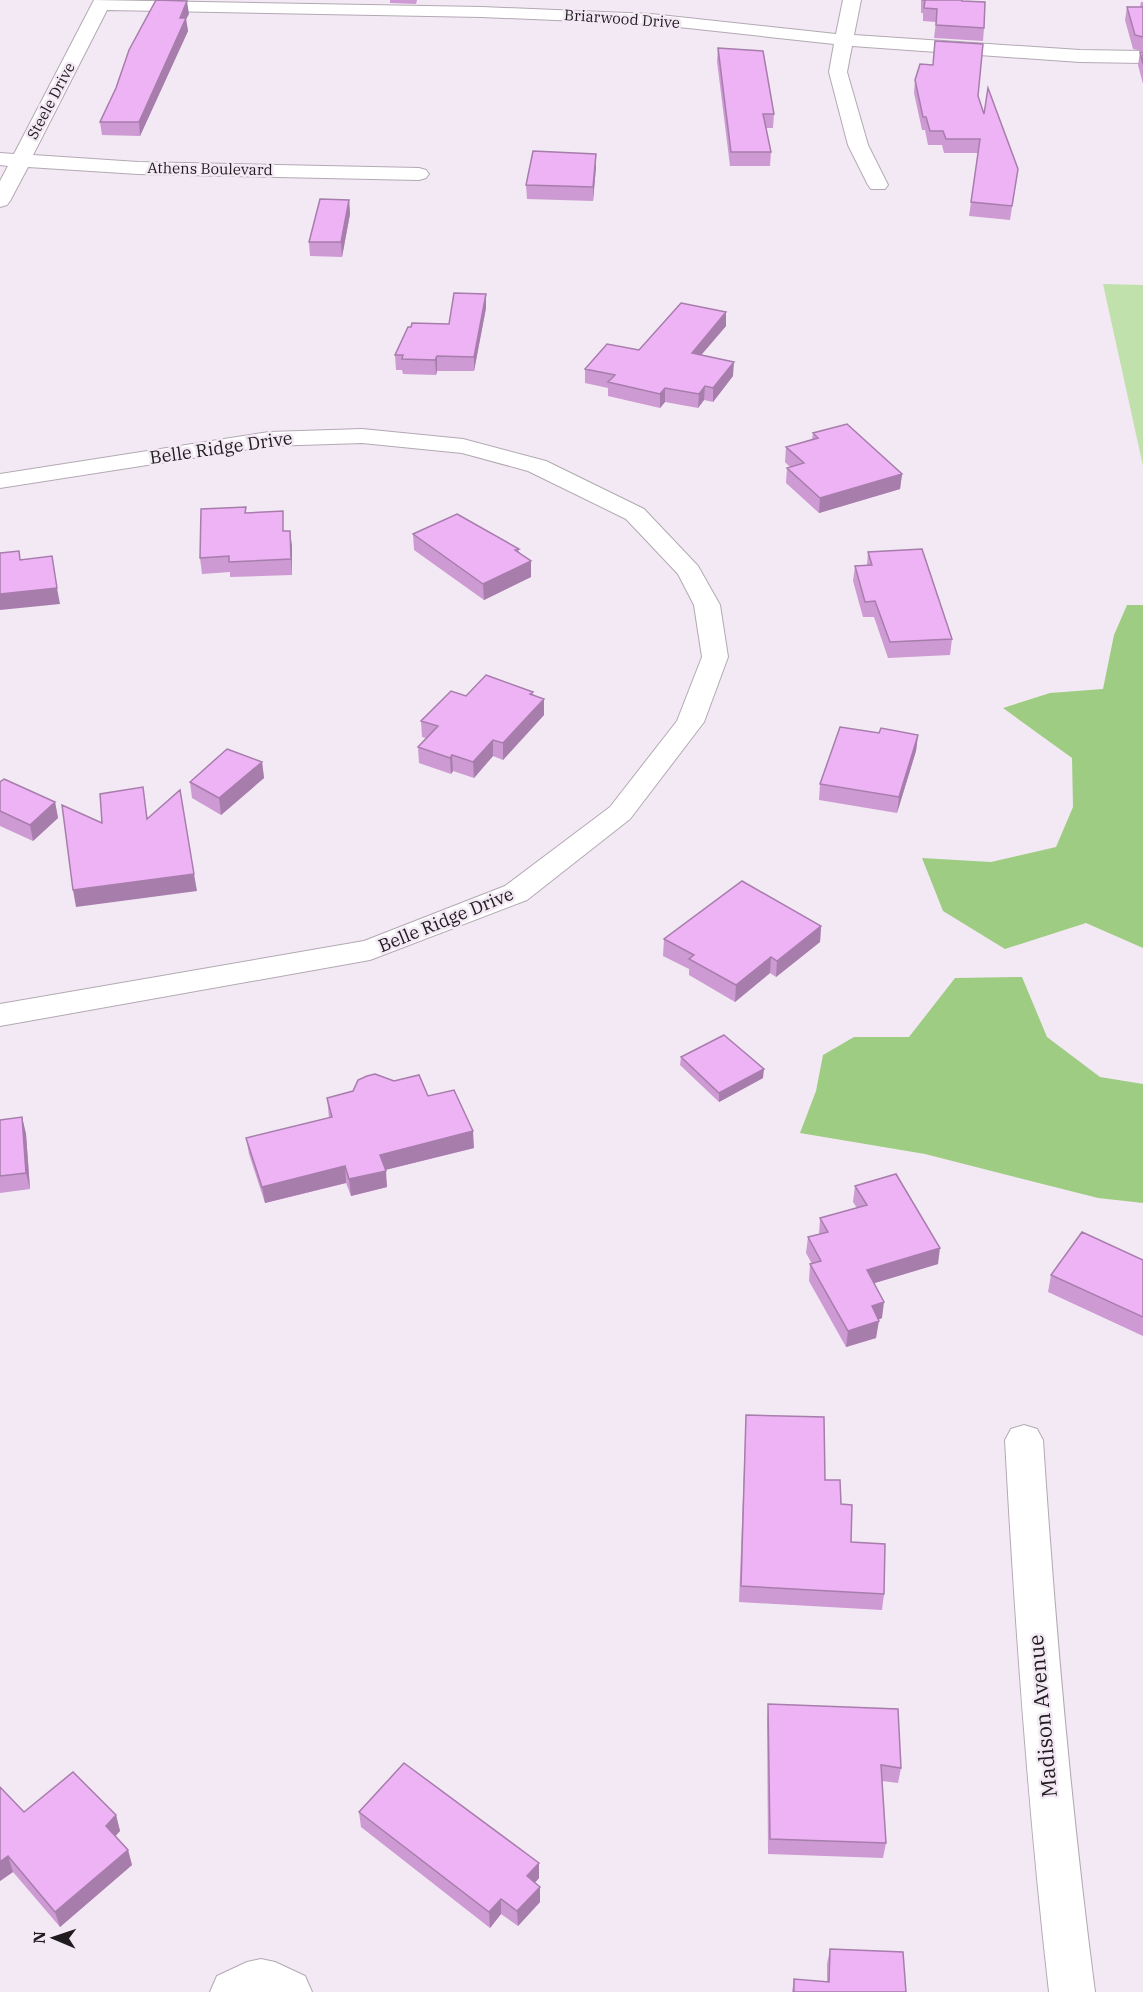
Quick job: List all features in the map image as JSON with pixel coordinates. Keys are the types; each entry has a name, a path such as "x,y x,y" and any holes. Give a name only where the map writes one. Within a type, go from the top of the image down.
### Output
{"street":[{"path":"852,0 838,72 858,145 878,185"},
{"name":"Briarwood Drive","path":"101,2 483,6 651,19 844,40 1080,56 1143,57"},
{"name":"Steele Drive","path":"0,201 10,160 101,2"},
{"name":"Athens Boulevard","path":"10,160 138,168 419,174"},
{"name":"Belle Ridge Drive","path":"0,481 269,439 362,436 463,446 537,466 635,514 689,571 707,605 715,657 690,722 620,813 516,893 370,951 0,1015"},
{"name":"Madison Avenue","path":"1024,1440 1036,1655 1057,1871 1072,1992"},
{"path":"233,1992 248,1982 264,1980 278,1984 289,1992"}],"green space":[{"path":"1103,284 1143,285 1143,466"},
{"path":"1127,605 1143,605 1143,948 1086,923 1005,949 943,911 922,858 991,862 1056,847 1073,807 1072,758 1003,708 1050,693 1103,689 1114,635"},
{"path":"1022,977 1047,1037 1100,1077 1143,1084 1143,1203 1098,1198 925,1154 800,1133 816,1091 823,1055 854,1037 909,1037 955,978"}],"building":[{"path":"156,0 187,1 180,18 186,18 139,122 100,122 116,88 129,50"},
{"path":"925,0 985,2 984,28 936,25 937,9 924,8"},
{"path":"1127,7 1143,7 1143,37 1135,35"},
{"path":"935,41 983,44 978,96 984,114 988,88 1018,169 1012,206 971,202 980,139 946,139 943,131 930,131 926,117 923,117 915,80 920,64 933,65"},
{"path":"718,48 763,51 774,114 763,114 771,152 731,152"},
{"path":"533,151 596,154 593,187 526,185"},
{"path":"320,199 349,200 341,242 309,242"},
{"path":"454,293 486,294 474,357 437,356 435,360 402,359 403,355 395,355 412,323 449,324"},
{"path":"681,303 726,312 692,353 734,362 713,388 705,386 699,394 665,388 660,394 608,382 615,375 585,369 607,344 639,350"},
{"path":"847,424 902,474 820,498 787,468 804,463 786,447 818,438 813,433"},
{"path":"246,507 245,513 283,511 283,531 290,531 291,559 229,562 229,556 200,558 201,509"},
{"path":"457,514 519,549 515,550 531,561 483,584 413,534"},
{"path":"922,549 952,639 890,642 875,601 865,602 855,566 872,565 868,552"},
{"path":"19,551 20,560 52,556 57,588 0,594 0,553"},
{"path":"486,675 533,692 530,694 544,699 503,743 493,740 473,762 452,755 450,758 418,747 438,726 421,721 451,691 466,696"},
{"path":"840,727 879,733 881,728 918,735 899,797 820,784"},
{"path":"227,749 262,762 219,798 190,782"},
{"path":"4,779 55,802 30,825 0,811 0,782"},
{"path":"143,787 147,819 180,790 194,874 73,890 62,805 102,823 100,794"},
{"path":"742,881 821,926 777,961 771,957 736,985 689,959 694,955 664,939"},
{"path":"724,1035 764,1069 719,1093 681,1057"},
{"path":"375,1074 394,1081 419,1075 428,1096 454,1090 473,1131 380,1155 386,1171 349,1179 345,1166 262,1187 246,1138 332,1117 327,1098 353,1091 358,1080"},
{"path":"22,1117 26,1173 0,1176 0,1120"},
{"path":"896,1174 940,1248 867,1270 884,1302 872,1306 879,1321 848,1331 810,1264 821,1261 808,1237 828,1232 820,1218 867,1205 855,1186"},
{"path":"1082,1232 1143,1260 1143,1317 1051,1275"},
{"path":"746,1415 824,1417 825,1480 840,1480 841,1504 852,1505 851,1542 885,1544 884,1594 741,1586"},
{"path":"768,1704 898,1709 901,1768 881,1765 886,1843 770,1839"},
{"path":"404,1763 539,1863 527,1876 540,1887 517,1911 501,1899 489,1912 359,1812"},
{"path":"73,1772 116,1815 106,1826 128,1850 55,1912 8,1856 0,1862 0,1787 24,1812"},
{"path":"830,1949 903,1952 906,1992 794,1992 794,1979 829,1982"}]}
